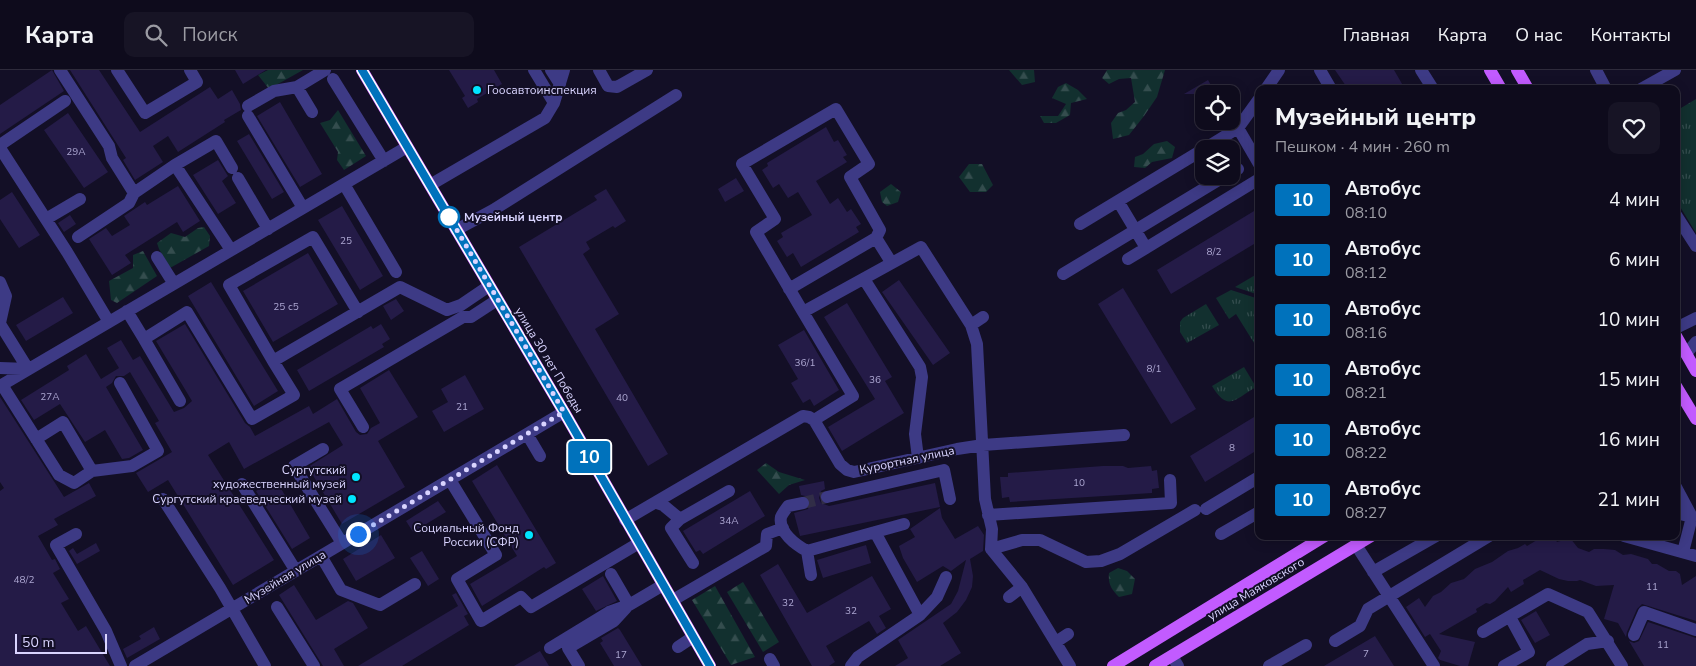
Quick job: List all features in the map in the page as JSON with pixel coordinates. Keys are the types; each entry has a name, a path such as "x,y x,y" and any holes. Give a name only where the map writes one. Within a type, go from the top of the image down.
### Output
{"main road":[{"name":"улица 30 лет Победы","path":"362,70 564,412 710,666"},
{"path":"1490,70 1499,85"},
{"path":"1517,70 1526,85"},
{"path":"1681,358 1696,371"},
{"path":"1680,393 1696,419"},
{"name":"улица Маяковского","path":"1113,666 1318,540"},
{"name":"улица Маяковского","path":"1156,666 1176,661 1364,540"}],"street":[{"path":"60,70 109,146 112,158 134,192"},
{"path":"117,70 145,113 197,82 190,70"},
{"path":"534,70 554,103"},
{"path":"551,70 560,84"},
{"path":"430,185 545,118 554,103 564,70"},
{"path":"599,70 608,86 617,87 647,70"},
{"path":"1320,70 1329,85"},
{"path":"1422,70 1431,85"},
{"path":"1596,70 1604,85"},
{"path":"1648,85 1676,70"},
{"path":"303,208 248,111 274,91 297,87 329,74 384,160"},
{"path":"1269,85 1276,74"},
{"path":"297,87 312,112"},
{"path":"456,230 493,210 676,95"},
{"path":"65,101 0,146 109,322"},
{"path":"1240,125 1255,104"},
{"path":"625,520 803,416 814,420 853,396 789,289 756,232 775,219 742,164 836,109 869,164 850,176 880,230 876,238 789,289"},
{"path":"1219,140 1235,130"},
{"path":"1239,130 1255,157"},
{"path":"78,237 129,203 134,192 216,141 268,229"},
{"path":"120,383 158,451 132,466 92,471 74,483 58,475 1,385 407,147"},
{"path":"1080,224 1195,154"},
{"path":"0,165 14,170"},
{"path":"175,165 231,250"},
{"path":"1128,259 1255,181"},
{"path":"344,184 396,272"},
{"path":"1063,274 1210,185"},
{"path":"46,219 80,199"},
{"path":"1118,201 1146,248"},
{"path":"1680,221 1696,246"},
{"path":"144,339 187,312 252,419 294,395 229,285 314,237 358,312"},
{"path":"876,238 891,262"},
{"path":"804,312 921,247 971,325 977,344 985,499 992,529 991,549 1022,587 1056,642 1065,664"},
{"path":"157,257 174,284"},
{"path":"864,279 920,367 922,377 915,434 918,458"},
{"path":"0,282 6,296 0,323 28,369"},
{"path":"273,361 400,288 447,310 461,305 489,286"},
{"path":"364,427 340,389 463,317 471,317 497,300"},
{"path":"127,311 180,401"},
{"path":"971,325 983,317"},
{"path":"1680,326 1696,318"},
{"path":"1681,358 1696,342"},
{"path":"0,368 28,369"},
{"name":"Музейная улица","path":"135,666 564,412"},
{"name":"Курортная улица","path":"814,420 840,464 847,470 854,472 983,445 1124,435"},
{"path":"36,439 63,422 92,471"},
{"path":"527,434 540,456"},
{"path":"323,449 294,466 342,543"},
{"path":"827,497 944,470 950,499"},
{"path":"991,549 1022,540 1040,540 1086,562 1101,561 1120,554 1255,479"},
{"path":"450,480 496,556 457,580 481,622 521,597 531,607 639,543"},
{"path":"988,515 1171,503 1170,480"},
{"path":"242,484 296,571"},
{"path":"693,563 671,528 680,519 729,491"},
{"path":"1680,494 1692,517 1683,552"},
{"path":"163,499 232,609 265,666"},
{"path":"657,503 663,505 680,519"},
{"path":"803,503 788,506 782,517 783,528 794,544 807,551 904,524"},
{"path":"1221,534 1255,514"},
{"path":"1680,514 1692,517"},
{"path":"673,600 766,546 766,534 783,528"},
{"path":"875,532 920,615"},
{"path":"76,534 56,545 106,631 121,666"},
{"path":"1373,572 1429,540"},
{"path":"1335,641 1360,626 1368,609 1482,540"},
{"path":"1639,540 1696,556"},
{"path":"1356,545 1434,666"},
{"path":"807,551 811,575"},
{"path":"321,556 340,590 380,605 415,584"},
{"path":"611,574 629,605"},
{"path":"851,666 858,657 920,615 937,597 946,577"},
{"path":"550,648 609,612 629,605 663,585"},
{"path":"1009,597 1022,587"},
{"path":"1483,632 1548,594 1588,612 1622,666"},
{"path":"579,666 568,648 614,621 629,605"},
{"path":"277,606 314,666"},
{"path":"1634,635 1644,612 1696,630"},
{"path":"1504,666 1530,652 1510,617"},
{"path":"1056,642 1068,634"},
{"path":"678,647 693,637"},
{"path":"1552,666 1587,644 1608,641"},
{"path":"1269,666 1306,645"}],"green space":[{"path":"268,70 303,70 269,89 258,75"},
{"path":"1009,70 1034,70 1035,82 1022,85"},
{"path":"1107,70 1165,70 1157,97 1144,116 1129,135 1113,139 1111,123 1118,113 1126,110 1135,102 1131,78 1119,79 1109,84 1102,78"},
{"path":"1066,83 1078,90 1087,99 1071,103 1070,115 1056,123 1044,123 1040,116 1058,116 1066,104 1052,98 1058,87"},
{"path":"1696,99 1696,233 1680,207 1680,109"},
{"path":"338,110 366,156 344,170 337,160 338,152 320,123 330,120"},
{"path":"1167,141 1175,147 1172,158 1152,162 1145,168 1134,167 1135,157 1143,154 1154,144"},
{"path":"969,164 982,164 993,185 986,192 970,192 959,177"},
{"path":"891,184 901,192 898,202 887,206 882,202 880,192"},
{"path":"204,227 210,236 209,246 170,268 157,243 171,233 185,237 198,228"},
{"path":"143,251 157,276 117,303 111,300 109,281 133,268 133,255"},
{"path":"1255,275 1255,294 1235,287"},
{"path":"1231,290 1255,298 1255,345 1236,314 1229,319 1216,298"},
{"path":"1206,304 1219,325 1187,343 1180,332 1180,322 1183,318"},
{"path":"1244,367 1255,388 1237,399 1227,401 1212,386"},
{"path":"766,463 779,472 805,480 789,485 779,494 757,470"},
{"path":"1118,568 1127,571 1135,579 1132,594 1119,597 1112,589 1109,573"},
{"path":"743,582 779,642 763,652 727,592"},
{"path":"715,586 755,657 731,665 692,600"}],"building":[{"path":"52,70 64,91 0,134 0,105"},
{"path":"70,70 99,70 140,132 210,87 218,99 232,90 240,104 241,110 178,152 168,136 153,146 163,162 135,180 123,160 126,158"},
{"path":"235,70 266,70 243,84"},
{"name":"Гоосавтоинспекция","path":"449,70 494,70 502,84 477,99 478,102 468,108 462,98 465,96"},
{"path":"1335,70 1394,70 1403,85 1345,85"},
{"path":"1208,80 1211,85 1199,85"},
{"path":"1195,88 1195,94 1184,94"},
{"path":"280,102 322,174 300,187 257,116"},
{"path":"68,113 108,172 84,188 44,130"},
{"path":"826,127 834,142 838,140 847,155 843,157 847,162 816,181 830,204 838,198 847,212 851,209 861,224 856,227 859,232 801,267 793,253 787,257 777,241 783,237 781,233 812,215 798,192 788,198 779,184 773,188 762,170 768,166 767,163"},
{"path":"249,134 284,192 272,199 237,141"},
{"path":"218,160 228,176 222,181 236,203 218,214 193,175"},
{"path":"736,178 744,191 725,202 718,189"},
{"path":"178,186 200,221 183,232 177,222 125,255 131,263 112,275 89,239 106,228 112,236 130,225 124,216 145,202 147,205"},
{"path":"606,189 626,221 615,228 613,226 586,242 590,249 583,254 619,314 595,329 668,454 648,466 519,247 597,200 594,196"},
{"path":"12,192 40,235 19,248 0,219 0,200"},
{"path":"342,206 383,276 360,290 318,220"},
{"path":"1255,210 1255,243 1171,294 1157,270"},
{"path":"70,215 76,224 64,232 58,223"},
{"path":"308,253 338,304 273,342 243,291"},
{"path":"899,280 950,353 933,365 882,292"},
{"path":"211,282 278,391 254,406 188,296"},
{"path":"1123,288 1196,409 1171,424 1098,304"},
{"path":"63,297 73,313 26,341 16,325"},
{"path":"396,299 404,311 391,320 383,306"},
{"path":"847,303 892,377 885,381 904,413 842,451 828,427 875,399 824,317"},
{"path":"185,324 245,423 250,427 255,436 309,406 313,414 337,399 356,432 360,435 367,434 371,428 380,423 360,388 389,370 418,417 378,441 405,487 342,524 308,467 343,445 329,422 244,469 229,442 208,455 274,560 233,585 168,480 148,492 136,473 172,452 155,423 159,421 130,372 124,376 116,376 112,383 106,387 143,450 129,458 122,459 105,430 85,442 60,404 34,420 21,400 69,370 67,366 86,354 101,379 119,368 107,348 121,340 133,360 140,356 174,412 184,408 192,401 156,341"},
{"path":"381,324 390,339 382,344 384,347 309,391 297,370 371,326 373,329"},
{"path":"804,330 839,390 814,406 810,399 803,403 791,383 798,379 778,345"},
{"path":"465,375 484,409 444,432 432,411 448,402 441,389"},
{"path":"0,397 64,497 89,483 96,496 54,519 58,525 38,536 52,560 55,559 60,569 53,573 69,599 61,603 78,631 86,626 110,666 0,666 0,491 4,488 0,482"},
{"path":"1255,416 1255,451 1205,482 1190,456"},
{"path":"497,465 556,563 546,569 544,567 482,606 470,584 517,556 472,481"},
{"path":"1123,466 1128,468 1151,466 1152,471 1157,470 1159,488 1152,489 1152,493 1010,502 1009,497 1002,498 1000,477 1008,477 1008,473"},
{"path":"276,480 310,538 292,549 256,491"},
{"path":"824,481 825,489 821,491 819,498 821,503 829,506 935,483 940,507 800,536 794,513 808,509 811,502 809,497 801,495 799,486"},
{"path":"750,491 765,516 703,554 700,550 696,552 683,531"},
{"path":"438,501 446,512 413,532 406,521"},
{"path":"940,508 942,518 955,539 978,526 984,535 983,551 970,559 973,576 972,587 966,600 957,612 943,623 961,653 940,666 895,666 908,658 898,640 951,604 958,591 966,560 951,571 943,566 917,582 903,558 899,546 915,537 910,529"},
{"path":"381,535 395,558 356,581 343,559"},
{"path":"1537,540 1556,540 1557,542 1572,540 1578,548 1589,552 1594,549 1615,550 1623,555 1631,554 1648,559 1652,564 1657,564 1669,571 1676,571 1680,574 1682,585 1696,576 1696,621 1642,604 1637,609 1626,637 1618,623 1604,619 1614,585 1596,586 1580,580 1568,581 1540,570 1523,580 1524,584 1511,592 1508,587 1495,601 1490,604 1486,603 1476,609 1477,612 1439,634 1475,642 1468,666 1460,666 1440,660 1438,658 1441,651 1430,634 1425,637 1406,607 1419,598 1425,607 1433,596 1451,583 1464,579 1475,569 1492,562 1508,551 1525,544 1527,546"},
{"path":"96,543 100,551 77,564 69,551 73,548 77,554"},
{"path":"866,545 871,563 823,578 817,560"},
{"path":"422,551 439,579 428,586 410,558"},
{"path":"778,564 807,613 872,576 891,609 879,616 886,628 877,634 869,621 826,646 835,662 829,666 812,666 760,575"},
{"path":"603,576 617,601 596,611 582,589"},
{"path":"294,585 316,620 348,601 353,603 368,628 334,649 344,666 323,666 279,595"},
{"path":"456,593 468,614 464,616 469,625 402,666 358,666 458,606 452,595"},
{"path":"1536,611 1550,635 1535,643 1521,620"},
{"path":"1648,622 1696,638 1696,666 1644,666 1629,641 1634,643 1639,641"},
{"path":"154,627 160,639 127,658 123,649 141,639 139,636"},
{"path":"618,628 642,666 614,666 600,643 603,641 601,638"},
{"path":"1375,636 1394,666 1324,666"},
{"path":"540,651 549,666 514,666"}],"tunnel":[{"path":"803,503 827,497"}],"bus line":[{"name":"10","path":"362,70 564,412 710,666"}],"place":[{"name":"Гоосавтоинспекция","path":"477,90"},
{"name":"Музейный центр","path":"449,217"},
{"name":"Сургутский художественный музей","path":"356,477"},
{"name":"Сургутский краеведческий музей","path":"352,499"},
{"name":"Социальный Фонд России (СФР)","path":"529,535"}],"route":[{"path":"358,534 564,412 448,215 449,217"}]}
